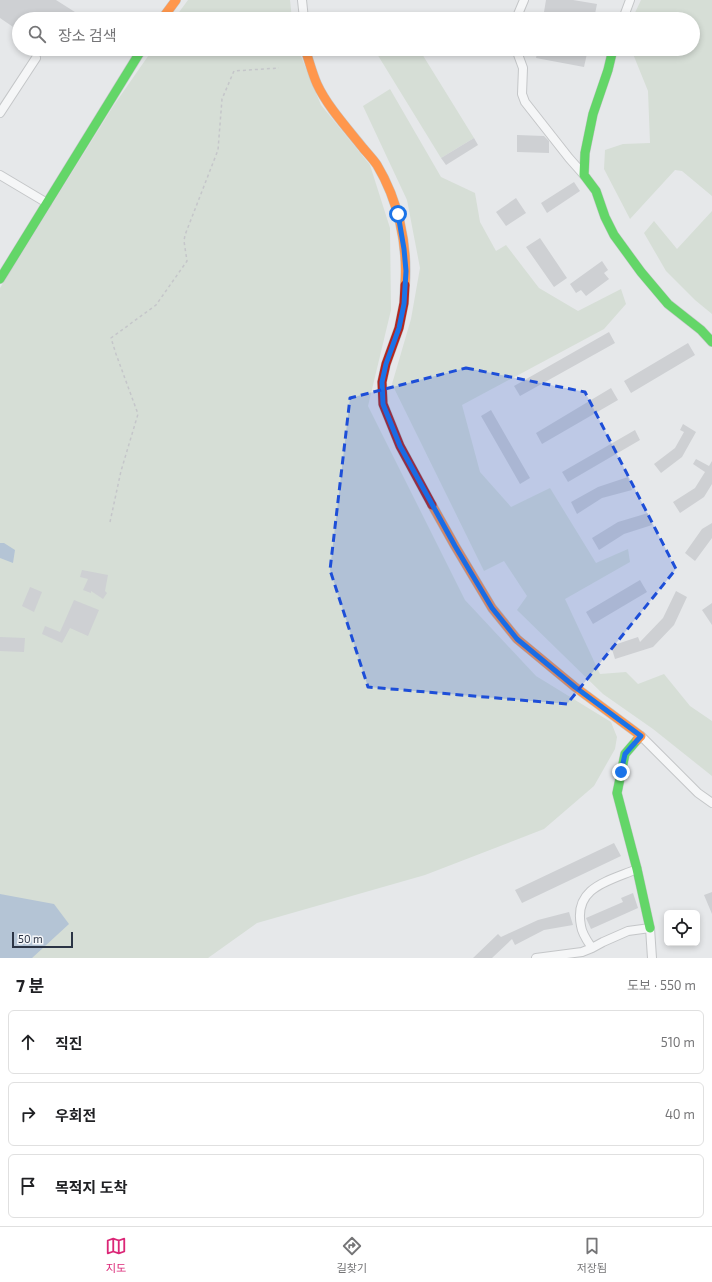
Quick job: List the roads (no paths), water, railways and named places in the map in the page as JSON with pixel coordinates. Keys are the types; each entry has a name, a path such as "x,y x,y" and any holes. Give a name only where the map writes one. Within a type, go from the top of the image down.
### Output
{"street":[{"path":"167,12 176,0"},
{"path":"302,0 303,12"},
{"path":"519,12 524,0"},
{"path":"625,12 630,0"},
{"path":"0,279 138,56"},
{"path":"308,56 317,84 334,111 376,164 390,190 398,214 406,271 404,304 399,328 386,364 382,382 383,404 400,446 455,546 492,608 517,639 575,687 641,736 712,804"},
{"path":"518,56 522,68 522,94 525,102 596,191 605,217 614,236 641,272 668,304 701,330 712,342"},
{"path":"584,175 584,153 593,114 611,56"},
{"path":"0,113 36,58"},
{"path":"0,175 47,203"},
{"path":"641,736 625,754 617,793 650,928 652,958"},
{"path":"592,948 581,927 580,911 583,900 593,888 636,869"},
{"path":"536,958 567,954 592,948 622,933 650,928"}],"water":[{"path":"0,543 4,543 15,550 13,563 0,558"},
{"path":"0,894 54,904 69,924 32,958 0,958"}]}
